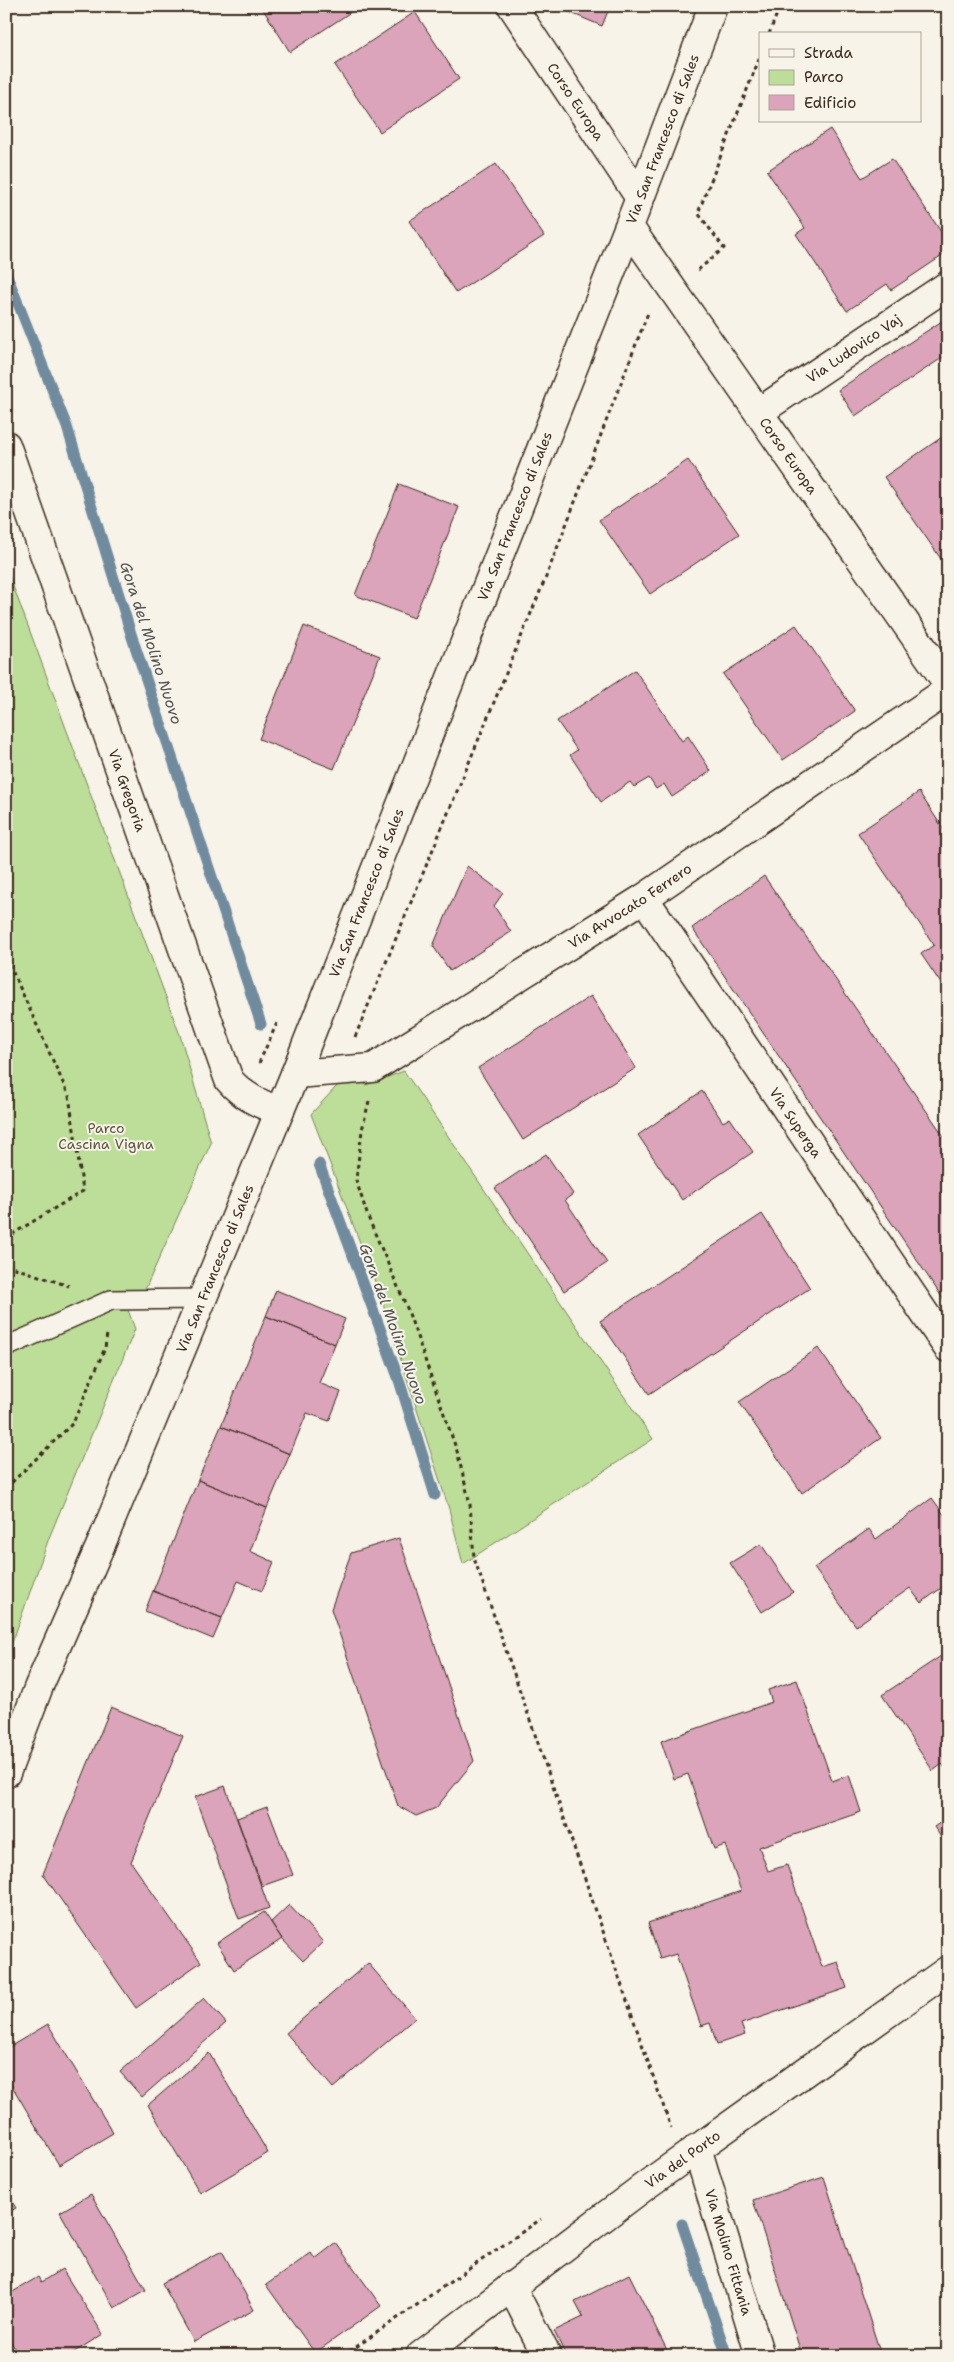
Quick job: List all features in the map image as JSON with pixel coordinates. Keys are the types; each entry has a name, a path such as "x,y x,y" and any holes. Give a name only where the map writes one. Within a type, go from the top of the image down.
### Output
{"street":[{"name":"Corso Europa","path":"512,6 640,198"},
{"name":"Via San Francesco di Sales","path":"6,1773 39,1686 102,1542 295,1074 629,227 714,6"},
{"name":"Corso Europa","path":"629,227 948,684"},
{"name":"Via Ludovico Vaj","path":"759,412 948,284"},
{"name":"Via Gregoria","path":"6,445 229,1080 237,1089 256,1103 280,1111"},
{"name":"Via Avvocato Ferrero","path":"295,1074 372,1067 644,898 948,690"},
{"name":"Via Superga","path":"644,898 948,1348"},
{"name":"Via del Porto","path":"420,2356 690,2153 948,1970"},
{"name":"Via Molino Fittania","path":"690,2153 760,2356"},
{"path":"511,2286 547,2356"}],"lane":[{"path":"6,1347 112,1300 201,1299"}],"path":[{"path":"771,32 780,6"},
{"path":"6,957 70,1096 83,1191 6,1238"},
{"path":"372,1067 370,1094 362,1130 356,1180 368,1218 407,1308 457,1451 470,1504 474,1558 690,2153"},
{"path":"6,1265 112,1300 105,1348 74,1423 6,1488"}],"green space":[{"name":"Parco Cascina Vigna","path":"6,567 180,1035 211,1143 143,1294 121,1291 135,1329 49,1538 6,1660"},
{"path":"404,1071 653,1439 463,1564 449,1509 380,1295 311,1114 349,1073 366,1085"}],"building":[{"path":"261,6 360,6 290,52"},
{"path":"565,6 610,6 602,26 564,10"},
{"path":"415,12 459,79 380,132 335,65"},
{"path":"830,129 862,178 892,159 948,242 948,252 891,290 887,284 847,311 796,234 805,228 767,171"},
{"path":"496,164 544,236 456,293 409,221"},
{"path":"948,317 948,354 855,416 838,390"},
{"path":"948,433 948,569 884,477"},
{"path":"688,460 739,534 650,594 599,520"},
{"path":"399,484 459,507 414,618 355,595"},
{"path":"796,625 855,711 783,760 723,674"},
{"path":"304,626 380,656 334,769 259,739"},
{"path":"635,670 682,741 688,736 711,771 672,797 664,784 656,789 649,778 634,787 630,782 601,802 570,755 577,750 557,721"},
{"path":"919,792 948,836 948,994 921,954 934,945 858,833"},
{"path":"467,866 503,893 494,906 511,932 450,971 433,946"},
{"path":"764,876 948,1142 948,1306 692,928"},
{"path":"591,996 636,1068 523,1140 478,1068"},
{"path":"702,1091 723,1122 730,1118 753,1152 682,1200 638,1135"},
{"path":"546,1154 573,1194 565,1200 607,1263 564,1291 495,1188"},
{"path":"762,1214 810,1288 649,1394 600,1321"},
{"path":"276,1290 345,1319 335,1344 266,1316"},
{"path":"266,1316 335,1344 319,1383 341,1392 329,1421 307,1413 290,1454 221,1426"},
{"path":"818,1348 881,1438 802,1493 739,1402"},
{"path":"221,1426 290,1454 267,1508 198,1480"},
{"path":"198,1480 267,1508 250,1551 274,1562 262,1591 238,1581 222,1618 153,1591"},
{"path":"932,1498 948,1520 948,1583 921,1603 910,1588 856,1626 814,1568 869,1529 876,1539"},
{"path":"399,1538 474,1761 436,1808 416,1816 398,1806 331,1609 351,1553"},
{"path":"761,1544 793,1592 762,1612 730,1563"},
{"path":"153,1591 222,1618 213,1639 145,1611"},
{"path":"944,1654 948,1660 948,1772 942,1764 933,1771 882,1695"},
{"path":"797,1680 832,1781 849,1775 861,1812 759,1847 768,1871 787,1865 822,1967 838,1962 847,1988 741,2024 745,2035 717,2044 710,2023 701,2026 676,1954 660,1959 648,1923 741,1891 725,1845 714,1849 688,1774 674,1779 661,1741 772,1702 768,1690"},
{"path":"111,1707 183,1736 131,1862 201,1962 136,2008 43,1874"},
{"path":"225,1786 269,1908 239,1919 195,1797"},
{"path":"267,1807 293,1875 262,1886 237,1818"},
{"path":"948,1817 948,1847 934,1827"},
{"path":"289,1905 323,1942 303,1961 282,1939 271,1922"},
{"path":"264,1912 282,1939 234,1970 217,1943"},
{"path":"368,1963 415,2018 333,2088 286,2033"},
{"path":"204,1998 226,2023 142,2097 120,2072"},
{"path":"48,2024 113,2133 59,2165 6,2076 6,2049"},
{"path":"209,2053 268,2153 200,2193 148,2105"},
{"path":"824,2177 880,2356 802,2356 753,2200"},
{"path":"6,2192 16,2208 6,2214"},
{"path":"91,2194 146,2290 114,2308 60,2212"},
{"path":"336,2243 381,2306 315,2353 266,2285 311,2253 315,2259"},
{"path":"222,2251 254,2310 194,2342 162,2283"},
{"path":"62,2269 103,2334 68,2356 25,2356 23,2353 19,2355 6,2334 6,2296 38,2277 41,2282"},
{"path":"629,2274 669,2354 566,2356 554,2331 583,2317 575,2302"},
{"path":"497,2348 503,2356 487,2356"}],"waterway":[{"name":"Gora del Molino Nuovo","path":"6,273 67,427 132,637 261,1024"},
{"name":"Gora del Molino Nuovo","path":"319,1164 398,1377 435,1495"},
{"name":"Gora del Molino Nuovo","path":"682,2224 727,2356"}]}
